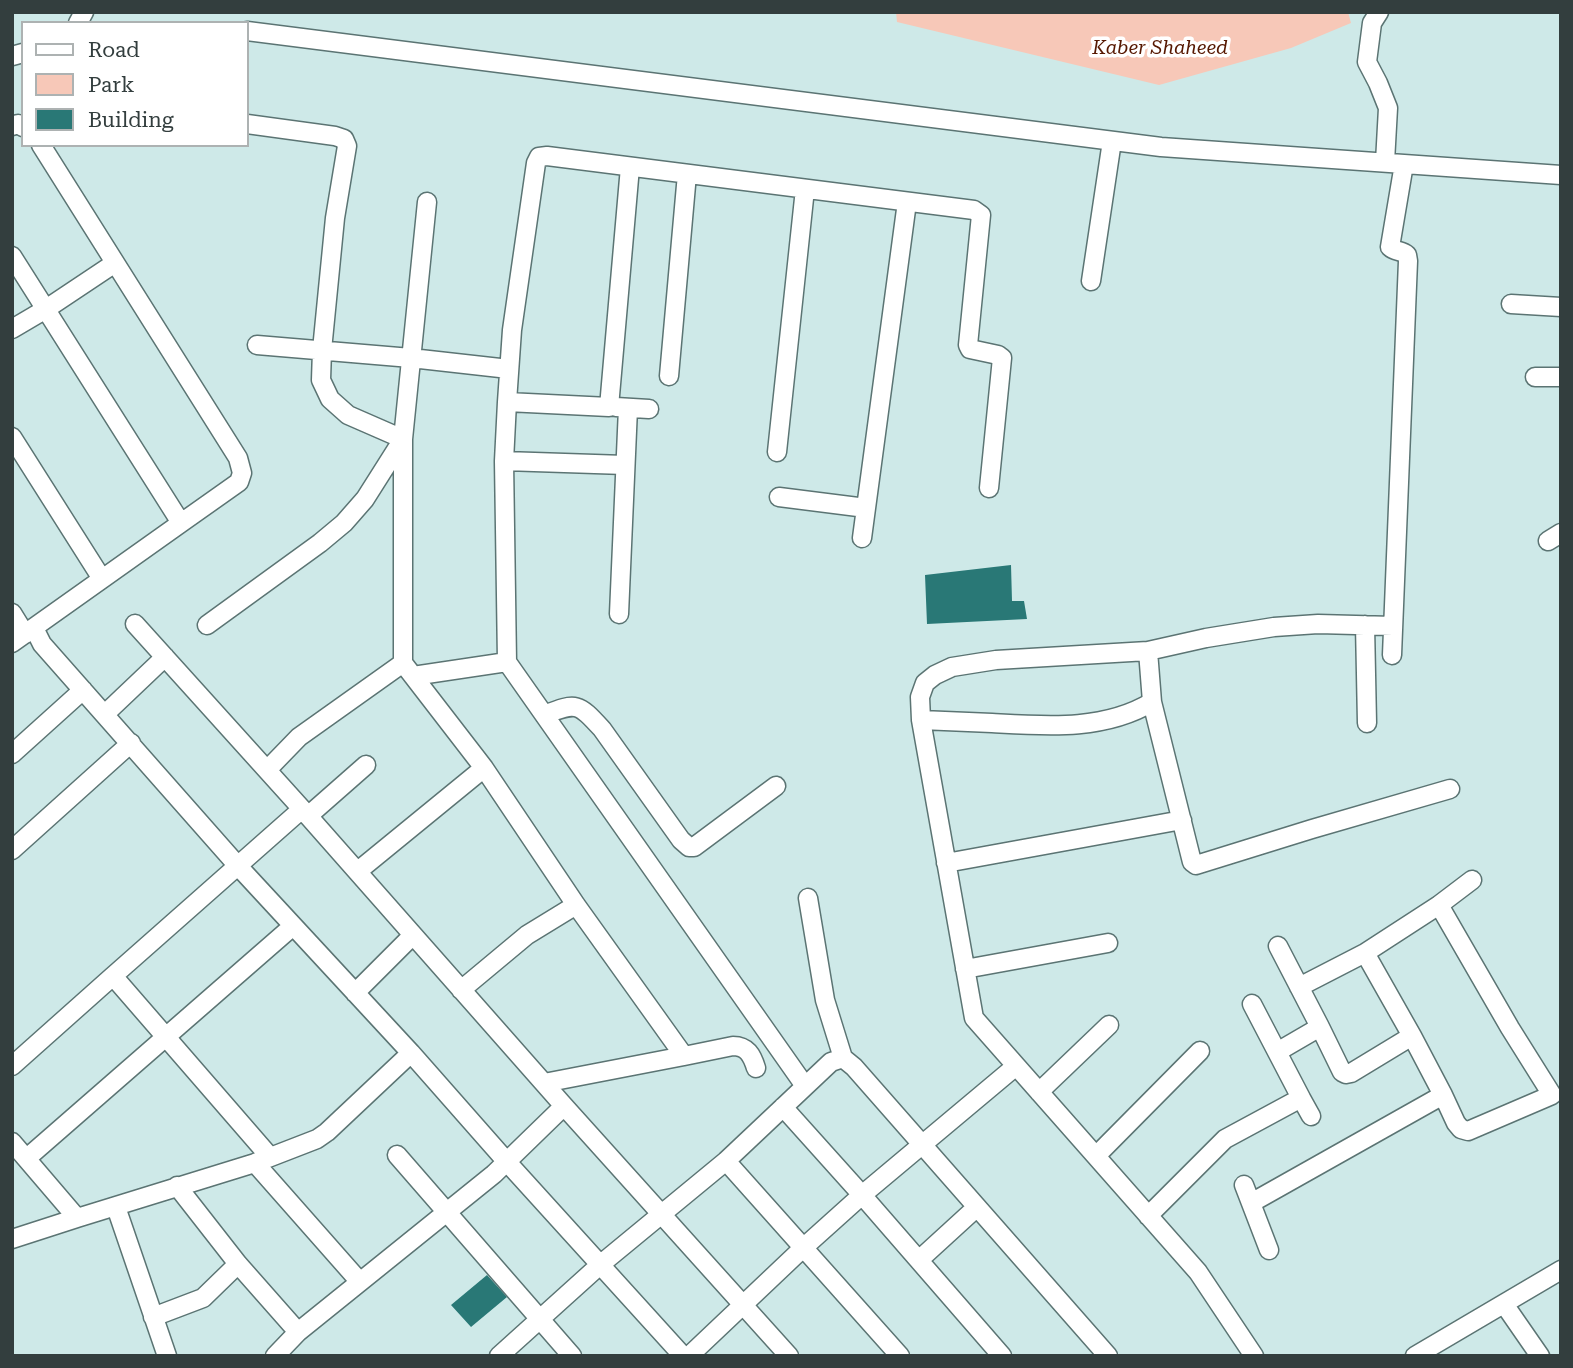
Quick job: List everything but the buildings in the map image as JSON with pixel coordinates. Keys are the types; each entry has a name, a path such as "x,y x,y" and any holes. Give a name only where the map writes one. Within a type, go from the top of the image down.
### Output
{"street":[{"path":"1379,12 1372,23 1367,62 1388,108 1385,162"},
{"path":"248,31 1161,147 1561,175"},
{"path":"248,124 344,139 347,146 335,218 321,380 330,399 348,415 403,439"},
{"path":"1091,281 1112,141"},
{"path":"24,635 239,482 242,472 238,458 42,147"},
{"path":"805,1086 507,662 504,461 509,369 512,330 539,157 907,202 974,211 981,215 968,345 970,349 1002,358 989,488"},
{"path":"1392,655 1408,255 1390,247 1404,164"},
{"path":"609,407 630,167"},
{"path":"669,376 687,174"},
{"path":"777,452 805,189"},
{"path":"427,202 403,439 408,670 484,768 576,905 684,1056"},
{"path":"862,538 907,202"},
{"path":"12,256 181,523"},
{"path":"12,329 115,263"},
{"path":"1511,304 1561,307"},
{"path":"257,345 509,369"},
{"path":"1535,377 1561,377"},
{"path":"507,402 649,409"},
{"path":"619,614 628,408"},
{"path":"12,437 102,579"},
{"path":"207,625 344,523 365,499 403,439"},
{"path":"504,461 625,465"},
{"path":"779,497 866,508"},
{"path":"12,613 24,635 42,644 238,866 683,1356"},
{"path":"135,624 789,1356"},
{"path":"1254,1356 1198,1272 974,1018 921,720 920,697 925,683 935,675 952,667 996,660 1148,650 1274,627 1318,624 1393,626"},
{"path":"1365,625 1367,723"},
{"path":"1148,650 1152,702 1192,862 1196,865 1450,789"},
{"path":"105,714 165,657"},
{"path":"267,770 299,737 408,670 507,662"},
{"path":"12,754 83,690"},
{"path":"921,720 1060,726 1094,723 1126,716 1152,702"},
{"path":"544,715 567,706 579,707 587,713 602,729 681,840 689,847 694,847 776,786"},
{"path":"12,850 131,743"},
{"path":"12,1066 238,866 366,765"},
{"path":"358,871 484,768"},
{"path":"946,863 1182,820"},
{"path":"1299,987 1365,953 1472,880"},
{"path":"808,898 825,1000 843,1058 854,1067 1108,1356"},
{"path":"461,990 527,935 576,905"},
{"path":"1365,953 1461,1129 1468,1131 1556,1093 1510,1028 1439,905"},
{"path":"27,1158 293,926"},
{"path":"355,993 413,935"},
{"path":"965,970 1108,943"},
{"path":"1278,946 1342,1072 1352,1073 1412,1036"},
{"path":"113,976 167,1037 360,1282"},
{"path":"1252,1004 1311,1116"},
{"path":"1039,1092 1109,1025"},
{"path":"1277,1052 1320,1027"},
{"path":"544,1083 733,1046 747,1049 755,1068"},
{"path":"1096,1156 1200,1051"},
{"path":"12,1239 262,1160 317,1139 411,1054"},
{"path":"499,1356 601,1264 726,1161 831,1062 843,1058"},
{"path":"689,1356 862,1195 1016,1066"},
{"path":"1251,1203 1443,1095"},
{"path":"1148,1216 1224,1139 1301,1098"},
{"path":"275,1356 298,1332 507,1162 564,1106"},
{"path":"783,1107 1002,1356"},
{"path":"12,1142 77,1218"},
{"path":"397,1155 572,1356"},
{"path":"726,1161 900,1356"},
{"path":"1244,1185 1269,1250"},
{"path":"177,1186 238,1264 298,1332"},
{"path":"116,1207 167,1356"},
{"path":"919,1260 977,1207"},
{"path":"153,1317 203,1298 238,1264"},
{"path":"1415,1356 1561,1270"},
{"path":"1504,1304 1540,1356"}],"green space":[{"name":"Kaber Shaheed","path":"896,12 1348,12 1351,23 1291,48 1159,85 897,22"}]}
